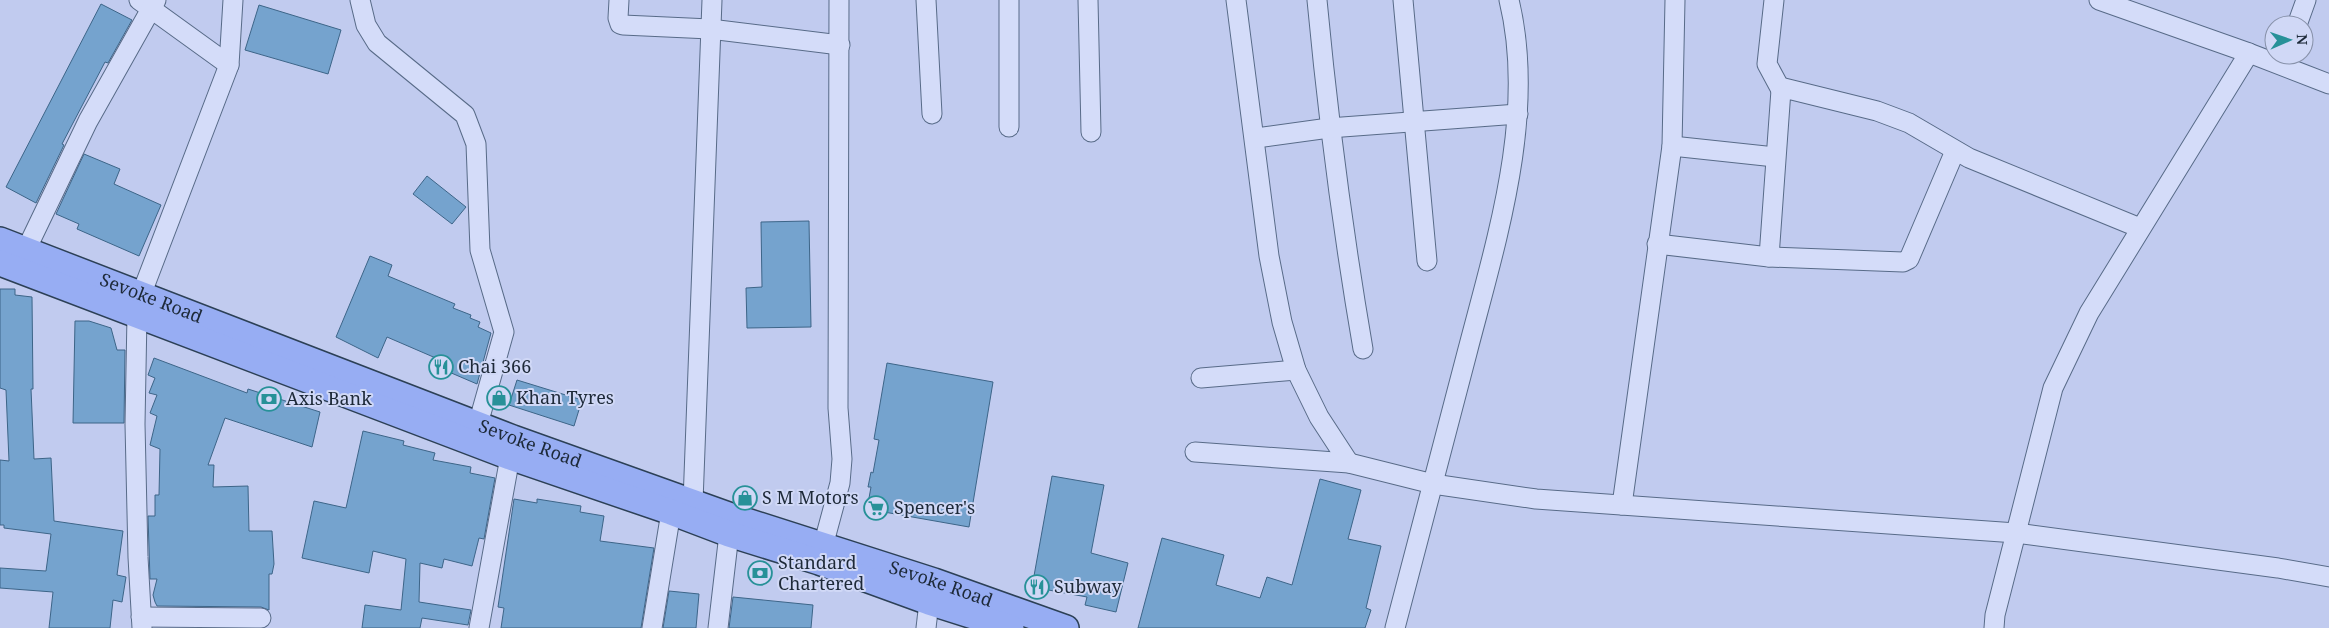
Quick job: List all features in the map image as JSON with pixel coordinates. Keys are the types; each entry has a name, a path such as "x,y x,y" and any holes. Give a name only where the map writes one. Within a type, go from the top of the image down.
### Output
{"main road":[{"name":"Sevoke Road","path":"0,240 26,250 139,305 512,448 682,507 823,546 932,592"},
{"name":"Sevoke Road","path":"0,263 139,305 478,424 512,448"},
{"name":"Sevoke Road","path":"682,507 729,534 818,562 932,592 972,605 1066,628"},
{"name":"Sevoke Road","path":"972,605 1011,628"}],"street":[{"path":"232,0 229,65 139,305 135,424 142,622 261,618"},
{"path":"360,0 366,25 377,43 465,116 476,144 480,250 504,324 504,332 478,424"},
{"path":"618,0 618,21 623,26 710,29 840,45"},
{"path":"652,628 682,507 712,0"},
{"path":"823,546 840,483 842,459 838,408 839,0"},
{"path":"926,0 932,114"},
{"path":"1009,0 1009,127"},
{"path":"1088,0 1091,132"},
{"path":"1236,0 1256,138 1269,256 1282,322 1296,370 1319,417 1349,464"},
{"path":"1317,0 1329,128 1347,255 1363,349"},
{"path":"1403,0 1427,261"},
{"path":"1395,628 1500,223 1518,114 1520,71 1515,26 1509,0"},
{"path":"1622,505 1672,146 1675,0"},
{"path":"1769,257 1780,90 1767,64 1774,0"},
{"path":"2099,0 2249,53 2264,56"},
{"path":"2301,15 2306,0"},
{"path":"26,250 88,121 149,3 229,65"},
{"path":"1994,628 2053,388 2089,313 2249,53"},
{"path":"2293,65 2329,84"},
{"path":"1780,90 1784,88 1901,120 1954,151 2140,228"},
{"path":"1256,138 1329,128 1518,114"},
{"path":"1672,146 1776,157"},
{"path":"1657,244 1769,257 1899,263 1906,261 1954,151"},
{"path":"1201,378 1296,370"},
{"path":"479,628 512,448"},
{"path":"1195,452 1349,464 1433,484 1536,499 2016,533 2278,568 2329,577"},
{"path":"718,628 729,534"},
{"path":"926,628 932,592"}],"building":[{"path":"101,4 132,20 108,63 105,62 62,144 64,145 36,203 6,187"},
{"path":"259,5 341,30 328,74 245,50"},
{"path":"84,154 120,169 114,184 161,205 139,256 77,229 79,224 56,214"},
{"path":"427,176 466,207 452,224 413,194"},
{"path":"809,221 811,327 747,328 746,288 762,287 761,222"},
{"path":"370,256 392,265 388,276 455,304 453,308 471,315 470,318 480,322 478,327 491,333 477,384 435,366 438,359 387,337 378,358 336,337"},
{"path":"0,289 15,289 15,295 32,297 33,389 31,389 34,459 51,458 54,521 123,531 117,575 126,577 122,602 113,600 110,628 49,628 53,592 0,588 0,568 46,571 51,534 4,528 4,525 0,525 0,460 9,461 6,390 0,388"},
{"path":"75,321 89,321 111,328 117,350 125,350 124,423 73,423"},
{"path":"154,358 247,393 248,389 320,412 312,447 225,418 208,465 214,465 213,487 248,486 249,531 272,531 274,564 272,574 269,574 269,610 261,607 157,606 155,602 153,595 157,579 150,579 148,516 155,516 155,495 159,495 160,449 150,445 157,416 150,413 157,395 149,393 155,378 148,375"},
{"path":"887,363 993,382 969,527 867,509 871,487 868,487 871,472 873,473 879,440 874,439"},
{"path":"517,380 582,400 574,426 509,405"},
{"path":"363,431 404,441 403,445 435,453 433,460 471,467 470,473 495,478 484,539 479,538 472,566 444,559 442,568 420,563 419,602 471,610 468,625 422,618 420,628 362,628 365,605 401,610 406,559 373,551 369,573 302,558 314,501 346,508"},
{"path":"1052,476 1104,485 1091,553 1128,563 1116,612 1085,605 1087,597 1032,587"},
{"path":"1320,479 1361,490 1348,539 1381,546 1366,608 1371,610 1365,628 1138,628 1162,538 1224,555 1216,585 1260,598 1267,577 1292,585"},
{"path":"514,499 537,503 537,499 581,506 580,512 604,516 600,541 654,548 641,628 501,628 504,608 498,607"},
{"path":"669,591 699,594 696,628 663,628"},
{"path":"733,597 813,605 811,628 729,628"}],"place":[{"name":"Chai 366","path":"441,367"},
{"name":"Khan Tyres","path":"499,398"},
{"name":"Axis Bank","path":"269,399"},
{"name":"S M Motors","path":"745,498"},
{"name":"Spencer's","path":"876,508"},
{"name":"Standard Chartered","path":"760,573"},
{"name":"Subway","path":"1037,587"}]}
